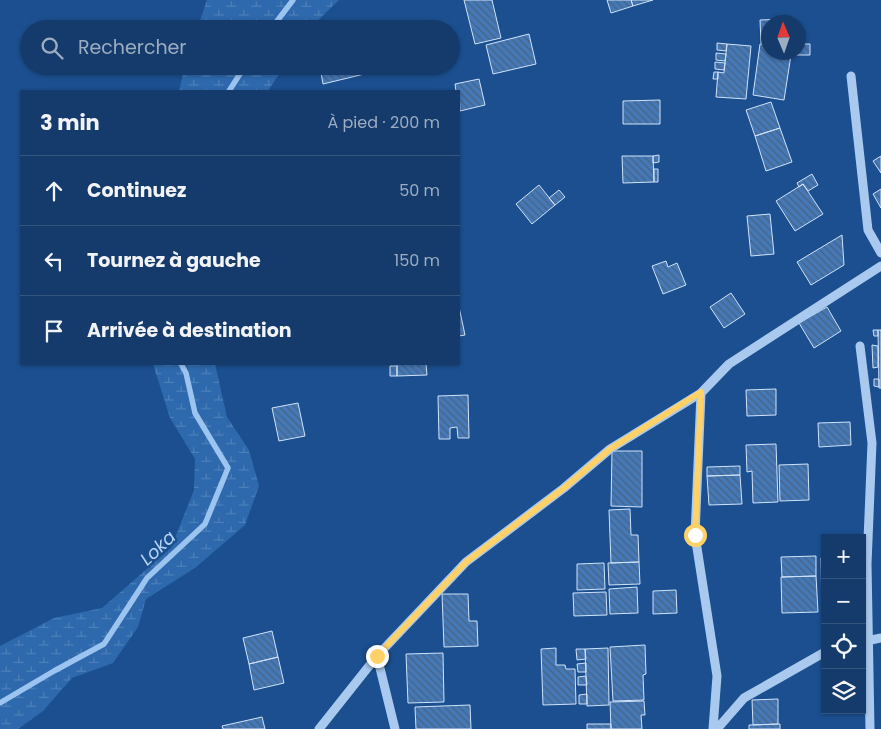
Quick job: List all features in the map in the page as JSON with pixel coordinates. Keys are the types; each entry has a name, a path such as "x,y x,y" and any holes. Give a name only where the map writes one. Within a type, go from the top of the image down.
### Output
{"street":[{"path":"851,76 868,230 881,252"},
{"path":"319,729 377,656 466,562 564,488 610,449 701,392 729,364 881,266"},
{"path":"860,346 872,444 865,624"},
{"path":"701,392 695,535 717,676 715,729"},
{"path":"866,641 881,638"},
{"path":"715,729 744,698 821,654"},
{"path":"377,656 395,729"},
{"path":"866,659 870,729"}],"green space":[{"path":"207,0 339,0 318,20 200,20"},
{"path":"183,75 278,75 269,90 179,90"},
{"path":"153,365 215,365 227,417 249,450 259,486 245,525 195,568 146,599 138,627 113,663 72,678 43,711 18,729 0,729 0,646 54,618 102,608 171,548 194,490 195,459 170,418"}],"building":[{"path":"464,0 492,0 501,38 475,44"},
{"path":"607,0 631,0 633,6 611,13"},
{"path":"631,0 653,0 633,6"},
{"path":"529,34 536,64 493,74 486,45"},
{"path":"717,43 727,44 726,51 717,50"},
{"path":"727,44 751,46 746,99 716,97 718,72 724,73"},
{"path":"761,44 761,60 790,60 784,100 753,95"},
{"path":"806,44 810,44 810,55 806,55"},
{"path":"716,53 726,54 725,61 716,60"},
{"path":"715,62 725,63 724,70 715,69"},
{"path":"714,72 718,72 718,79 713,79"},
{"path":"321,75 360,75 323,84"},
{"path":"479,79 485,105 460,111 460,90 456,90 455,84"},
{"path":"660,100 660,124 623,124 623,101"},
{"path":"771,102 780,128 755,136 746,110"},
{"path":"780,128 792,162 766,171 755,136"},
{"path":"659,155 659,162 653,163 653,156"},
{"path":"622,156 653,156 654,182 623,183"},
{"path":"881,156 881,173 873,161"},
{"path":"654,169 658,169 658,182 654,182"},
{"path":"812,174 818,185 808,191 803,184 799,187 797,183"},
{"path":"803,184 823,214 795,231 776,201"},
{"path":"539,185 555,205 532,224 516,204"},
{"path":"881,189 881,208 873,194"},
{"path":"559,190 565,197 555,205 549,198"},
{"path":"770,214 774,254 751,256 747,216"},
{"path":"842,235 844,265 811,285 797,262"},
{"path":"666,261 668,267 677,263 686,285 663,294 652,266"},
{"path":"731,293 745,314 724,328 710,307"},
{"path":"827,307 841,331 814,348 799,323"},
{"path":"460,312 465,335 460,336"},
{"path":"873,330 878,330 878,336 874,336"},
{"path":"878,330 881,330 881,388 879,388"},
{"path":"872,345 878,346 878,367 873,368"},
{"path":"397,365 426,365 427,375 397,376"},
{"path":"390,366 397,366 397,376 390,376"},
{"path":"874,379 879,379 879,387 874,386"},
{"path":"776,389 776,415 747,416 746,390"},
{"path":"468,395 469,438 458,438 457,427 450,428 450,439 439,439 438,396"},
{"path":"298,403 305,436 279,441 272,408"},
{"path":"850,422 851,445 819,447 818,423"},
{"path":"776,444 778,502 753,503 752,471 747,472 746,445"},
{"path":"612,451 642,451 642,507 611,506"},
{"path":"808,464 809,500 780,501 779,465"},
{"path":"740,466 740,475 707,476 707,467"},
{"path":"740,475 742,504 709,505 707,476"},
{"path":"630,509 631,535 638,535 639,562 611,563 609,510"},
{"path":"816,556 816,576 782,577 781,557"},
{"path":"639,562 640,584 609,585 608,563"},
{"path":"604,563 605,589 577,590 577,564"},
{"path":"816,576 818,612 782,613 781,577"},
{"path":"637,587 638,613 610,614 609,589"},
{"path":"676,590 677,613 653,614 653,591"},
{"path":"606,592 607,615 574,616 573,593"},
{"path":"442,594 468,594 469,621 477,621 478,646 444,647"},
{"path":"272,631 278,657 249,664 243,638"},
{"path":"645,645 646,674 643,675 644,700 613,701 610,647"},
{"path":"556,648 556,665 565,665 566,669 575,669 576,704 543,705 541,649"},
{"path":"608,648 609,705 587,706 585,649"},
{"path":"576,649 585,649 586,659 577,660"},
{"path":"443,653 444,702 408,703 406,654"},
{"path":"278,657 284,683 254,690 249,664"},
{"path":"586,663 586,672 578,672 577,664"},
{"path":"586,676 587,685 578,685 578,677"},
{"path":"587,694 587,704 579,704 579,695"},
{"path":"778,699 778,724 753,725 752,700"},
{"path":"644,701 645,715 641,715 642,729 611,729 610,702"},
{"path":"470,705 471,729 416,729 415,707"},
{"path":"262,717 265,729 223,729 222,726"},
{"path":"587,724 611,724 611,729 587,729"},
{"path":"780,724 780,729 749,729 749,725"}],"waterway":[{"name":"Loka","path":"278,20 293,0"},
{"name":"Loka","path":"230,90 239,75"},
{"name":"Loka","path":"0,703 104,644 147,578 205,524 228,468 195,413 186,373 182,365"}],"route":[{"path":"377,656 466,562 564,488 610,449 701,392 695,535"}]}
